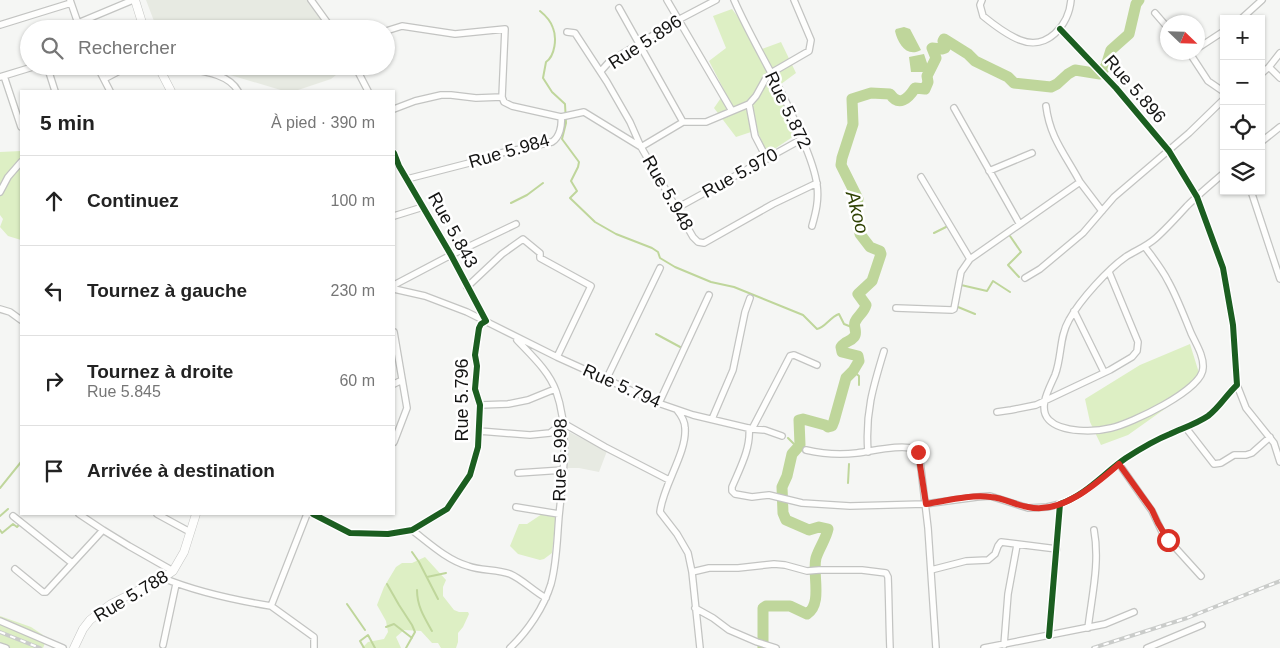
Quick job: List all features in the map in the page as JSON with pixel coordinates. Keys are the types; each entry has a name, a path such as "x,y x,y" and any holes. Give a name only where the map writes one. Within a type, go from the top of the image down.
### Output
{"street":[{"path":"92,20 134,0 141,20"},
{"path":"311,0 325,20"},
{"path":"667,0 732,112"},
{"name":"Rue 5.896","path":"601,71 607,64 639,44 716,0"},
{"name":"Rue 5.872","path":"734,0 797,123 817,183 817,210 812,226"},
{"path":"561,117 584,112 642,147 683,122 706,122 749,104 771,73 809,51 811,40 794,0"},
{"path":"982,0 980,5 983,16 1022,41 1036,42 1053,36 1060,28 1067,18 1071,0"},
{"path":"1245,15 1262,0"},
{"path":"0,25 71,2 77,20"},
{"path":"619,8 683,122"},
{"path":"1155,13 1160,19"},
{"path":"395,28 402,26 455,34 505,30 502,97 486,99 441,95 415,101 395,109"},
{"name":"Rue 5.896","path":"1060,28 1116,88 1168,151 1197,197 1223,268 1233,325 1237,385 1246,408 1274,443 1280,462"},
{"name":"Rue 5.948","path":"567,32 575,33 601,71 693,237 698,242 704,243 773,204 817,183"},
{"path":"1205,43 1220,34"},
{"path":"1265,70 1280,53"},
{"path":"1194,60 1208,81 1220,89"},
{"path":"1269,67 1280,78"},
{"path":"20,71 2,76 20,124"},
{"path":"50,75 55,90"},
{"path":"102,75 110,90"},
{"path":"104,79 112,75"},
{"path":"163,75 170,90"},
{"path":"212,75 224,78 235,85 238,90"},
{"path":"360,75 367,90"},
{"name":"Rue 5.984","path":"407,179 501,153 552,142 558,136 561,117 512,106 504,102 502,97"},
{"path":"1024,278 1040,269 1083,233 1121,191 1168,151 1220,102"},
{"path":"749,104 755,136 766,159"},
{"path":"1046,106 1048,125 1053,137 1080,182 1102,211"},
{"path":"954,108 1019,223"},
{"path":"1265,137 1280,127"},
{"name":"Rue 5.970","path":"677,208 802,138"},
{"path":"989,171 1032,152"},
{"name":"Rue 5.843","path":"395,155 486,321"},
{"path":"0,192 8,177 20,163"},
{"path":"1145,247 1168,282 1181,308 1202,357 1202,376 1189,389 1168,402 1112,428 1080,430 1058,425 1047,419 1044,407 1059,362 1065,326 1074,311 1084,298 1126,256 1145,247 1220,177"},
{"path":"921,178 970,259"},
{"path":"896,308 954,309 961,272 970,259 1080,182"},
{"path":"1252,195 1280,279"},
{"path":"395,216 423,207"},
{"path":"395,286 451,255 516,224"},
{"path":"467,287 502,254 522,239 540,254 540,258 591,286 556,357"},
{"path":"606,380 660,268"},
{"path":"997,412 1036,405 1132,358 1138,348 1137,337 1109,272"},
{"name":"Rue 5.794","path":"395,287 425,296 486,321 556,357 659,403 693,415 765,430 782,436"},
{"path":"659,403 709,295"},
{"path":"712,419 733,370 745,312 750,298"},
{"path":"0,309 10,312 20,319"},
{"path":"1074,311 1104,372"},
{"name":"Rue 5.796","path":"315,515 350,533 388,534 412,530 447,509 470,475 478,447 480,405 475,389 477,366 475,355 478,328 486,321"},
{"name":"Rue 5.998","path":"510,648 518,640 546,598 554,571 563,470 563,422 555,389 544,370 514,336"},
{"path":"395,338 407,408 395,439"},
{"path":"868,452 866,433 868,411 884,351"},
{"path":"817,365 790,356 750,428 750,437 732,491 735,494 752,498 769,495 802,503 850,506 926,504 990,496 1028,508 1060,504 1082,493 1119,464 1152,443 1186,428 1209,415 1218,408 1237,385"},
{"path":"395,384 402,380"},
{"name":"Rue 5.796","path":"480,405 508,404 528,400 555,389"},
{"path":"678,410 685,426 685,439 669,480 660,512 688,553 692,572 700,648"},
{"path":"479,431 530,435 550,433 563,422 605,447 669,480"},
{"path":"1186,428 1214,464 1221,463 1234,455 1246,455 1257,451 1270,437"},
{"path":"1274,443 1280,439"},
{"path":"806,450 824,454 840,454 905,447 916,449 920,457 926,504 936,648"},
{"path":"1119,464 1152,510 1163,534 1201,576"},
{"path":"518,473 563,470"},
{"path":"1049,636 1060,504"},
{"path":"516,507 560,514"},
{"path":"80,515 173,571"},
{"path":"159,515 190,532"},
{"name":"Rue 5.788","path":"74,648 83,629 90,620 111,604 173,571 184,552 196,515"},
{"path":"270,606 307,515"},
{"path":"13,516 72,563"},
{"path":"15,569 45,592 103,530"},
{"path":"412,530 438,550 458,562 468,566 513,575 534,592 546,598"},
{"path":"1088,628 1096,563 1097,546 1094,530"},
{"path":"931,570 966,561 988,560 995,554 996,548 1001,542 1057,549"},
{"path":"1004,645 1008,594 1017,545"},
{"path":"692,572 709,568 738,568 785,564 804,571 862,570 887,574 890,648"},
{"path":"163,578 176,584 244,602 270,606 314,638 314,648"},
{"path":"163,645 176,584"},
{"path":"695,608 729,630 776,648"},
{"path":"984,648 1105,624 1134,612"},
{"path":"0,621 63,648"},
{"path":"1147,648 1202,625"},
{"path":"0,646 6,648"}],"shaded area":[{"path":"146,0 308,0 321,20 154,20"},
{"path":"732,9 762,49 781,42 796,73 777,87 797,134 767,154 757,130 736,137 714,108 725,92 709,61 726,48 713,16"},
{"path":"904,27 910,29 921,50 916,52 907,51 898,41 895,31"},
{"path":"924,54 929,69 923,72 911,72 909,57"},
{"path":"230,75 336,75 331,79 298,90 281,90"},
{"path":"20,151 20,240 8,236 0,227 3,219 0,215 0,152"},
{"path":"1190,344 1199,373 1183,396 1128,435 1101,445 1090,422 1085,399 1140,365"},
{"path":"567,431 607,451 599,472 579,468 565,468"},
{"path":"542,514 553,514 556,516 552,553 540,560 518,554 510,546 519,524 527,524"},
{"path":"425,557 446,580 443,587 443,596 454,610 468,612 469,614 458,633 456,648 441,648 438,643 432,643 421,631 404,630 396,637 401,648 362,648 368,642 384,639 388,632 386,621 377,605 384,587 396,567 402,563 412,563"},
{"path":"0,616 31,627 43,635 42,641 45,643 43,648 10,648 0,645"}],"waterway":[{"name":"Akoo","path":"763,648 763,608 766,606 790,606 807,614 815,603 816,558 828,529 819,527 809,530 786,520 783,513 782,487 787,476 792,454 800,445 799,420 803,419 828,427 832,426 846,378 859,361 858,356 842,352 841,347 855,335 855,322 866,305 858,294 872,281 881,254 880,251 870,247 860,234 856,208 858,199 841,165 853,124 852,99 871,93 890,94 893,98 900,101 906,98 915,88 925,89 928,82 927,76 936,58 932,48 945,48 944,39 968,54 975,61 1008,77 1014,83 1051,87 1075,70 1100,74 1106,66 1111,50 1129,34 1136,4 1139,0"},
{"path":"540,11 551,23 555,37 553,51 546,62 543,78 552,92 565,104 566,123 562,139 579,162 571,181 577,191 570,198 595,222 616,234 652,248 658,252 660,258 675,267 711,282 734,287 803,315 817,329 823,327 839,314 844,324 854,328"},
{"path":"511,203 527,195 543,183"},
{"path":"934,233 948,226"},
{"path":"1010,236 1021,252 1008,265 1019,277"},
{"path":"961,285 987,291 993,281 1010,292"},
{"path":"958,307 975,314"},
{"path":"656,334 682,348"},
{"path":"853,371 859,376 859,385"},
{"path":"788,438 798,448"},
{"path":"0,488 20,463"},
{"path":"848,483 849,464"},
{"path":"0,516 8,509"},
{"path":"0,530 2,533 13,524 17,527 20,524"},
{"path":"412,552 438,599"},
{"path":"427,577 446,573"},
{"path":"387,584 415,632 406,648"},
{"path":"417,590 420,606 432,631"},
{"path":"347,604 365,630"},
{"path":"386,627 394,624 412,638"},
{"path":"364,648 360,641 368,635 375,648"}],"railway":[{"path":"1093,648 1187,618 1280,581"},
{"path":"0,632 40,648"}],"cycle path":[{"path":"1049,636 1060,504 1078,495 1142,448 1208,416 1237,385 1233,325 1223,268 1197,197 1169,151 1116,88 1060,29"},
{"path":"315,515 350,533 388,534 412,530 447,509 470,475 478,447 480,405 475,389 477,366 475,355 479,328 486,321 451,255 399,166 395,156"}],"route":[{"path":"918,452 926,504 990,496 1028,508 1047,507 1073,499 1119,464 1152,510 1163,534 1168,540"}]}
